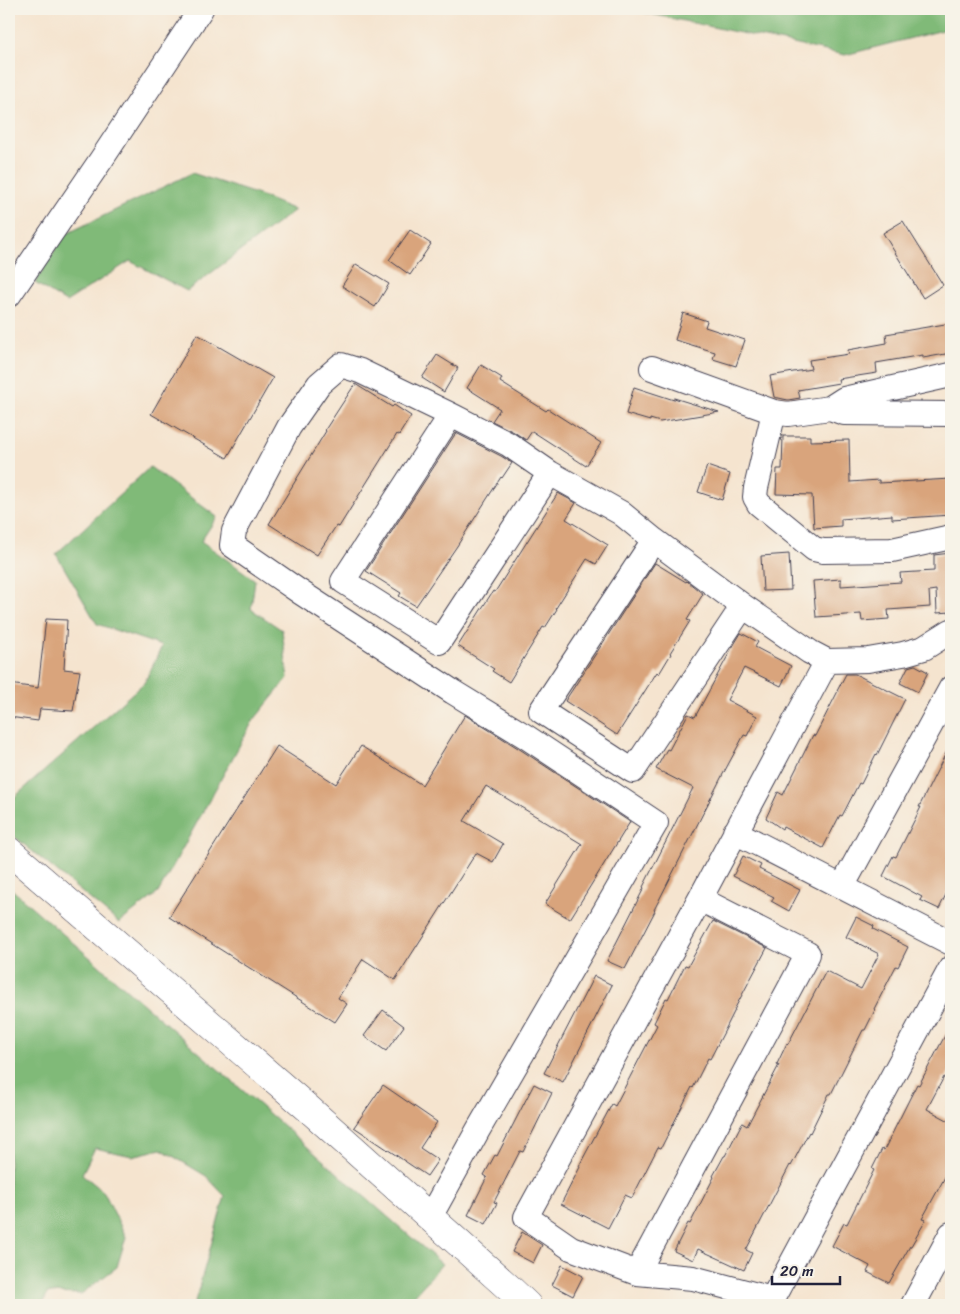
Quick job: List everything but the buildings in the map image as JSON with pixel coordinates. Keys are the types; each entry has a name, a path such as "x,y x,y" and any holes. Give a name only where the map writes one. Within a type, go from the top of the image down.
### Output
{"street":[{"path":"9,295 201,9"},
{"path":"430,1216 656,823 525,736 453,692 300,592 232,545 234,531 289,427 319,384 341,366 360,371 508,444 550,473 621,513 742,606 810,652 827,661 868,660 903,654 924,648 951,631"},
{"path":"652,368 774,412 788,414 830,408 844,412 951,414"},
{"path":"830,408 844,399 951,375"},
{"path":"774,412 755,497 759,504 814,549 823,551 881,551 951,537"},
{"path":"451,415 343,580 439,642 550,473"},
{"path":"654,540 542,711 633,771 742,606"},
{"path":"827,661 700,899 526,1217 572,1248 637,1273 693,1278 771,1302 951,968"},
{"path":"842,887 951,688"},
{"path":"735,832 951,943"},
{"path":"9,851 310,1110 527,1305"},
{"path":"637,1273 808,954 700,899"},
{"path":"913,1305 948,1245"}],"green space":[{"path":"627,9 951,9 951,28 845,55"},
{"path":"192,173 256,194 295,210 187,291 130,261 66,302 35,283 64,235"},
{"path":"150,467 217,517 201,541 255,580 251,609 282,630 288,678 253,721 158,893 119,923 9,832 9,802 145,682 162,646 97,624 56,554"},
{"path":"9,887 442,1264 406,1305 194,1305 225,1196 206,1176 161,1149 132,1156 95,1148 82,1174 104,1192 126,1237 117,1267 81,1294 47,1293 43,1305 9,1305"}]}
